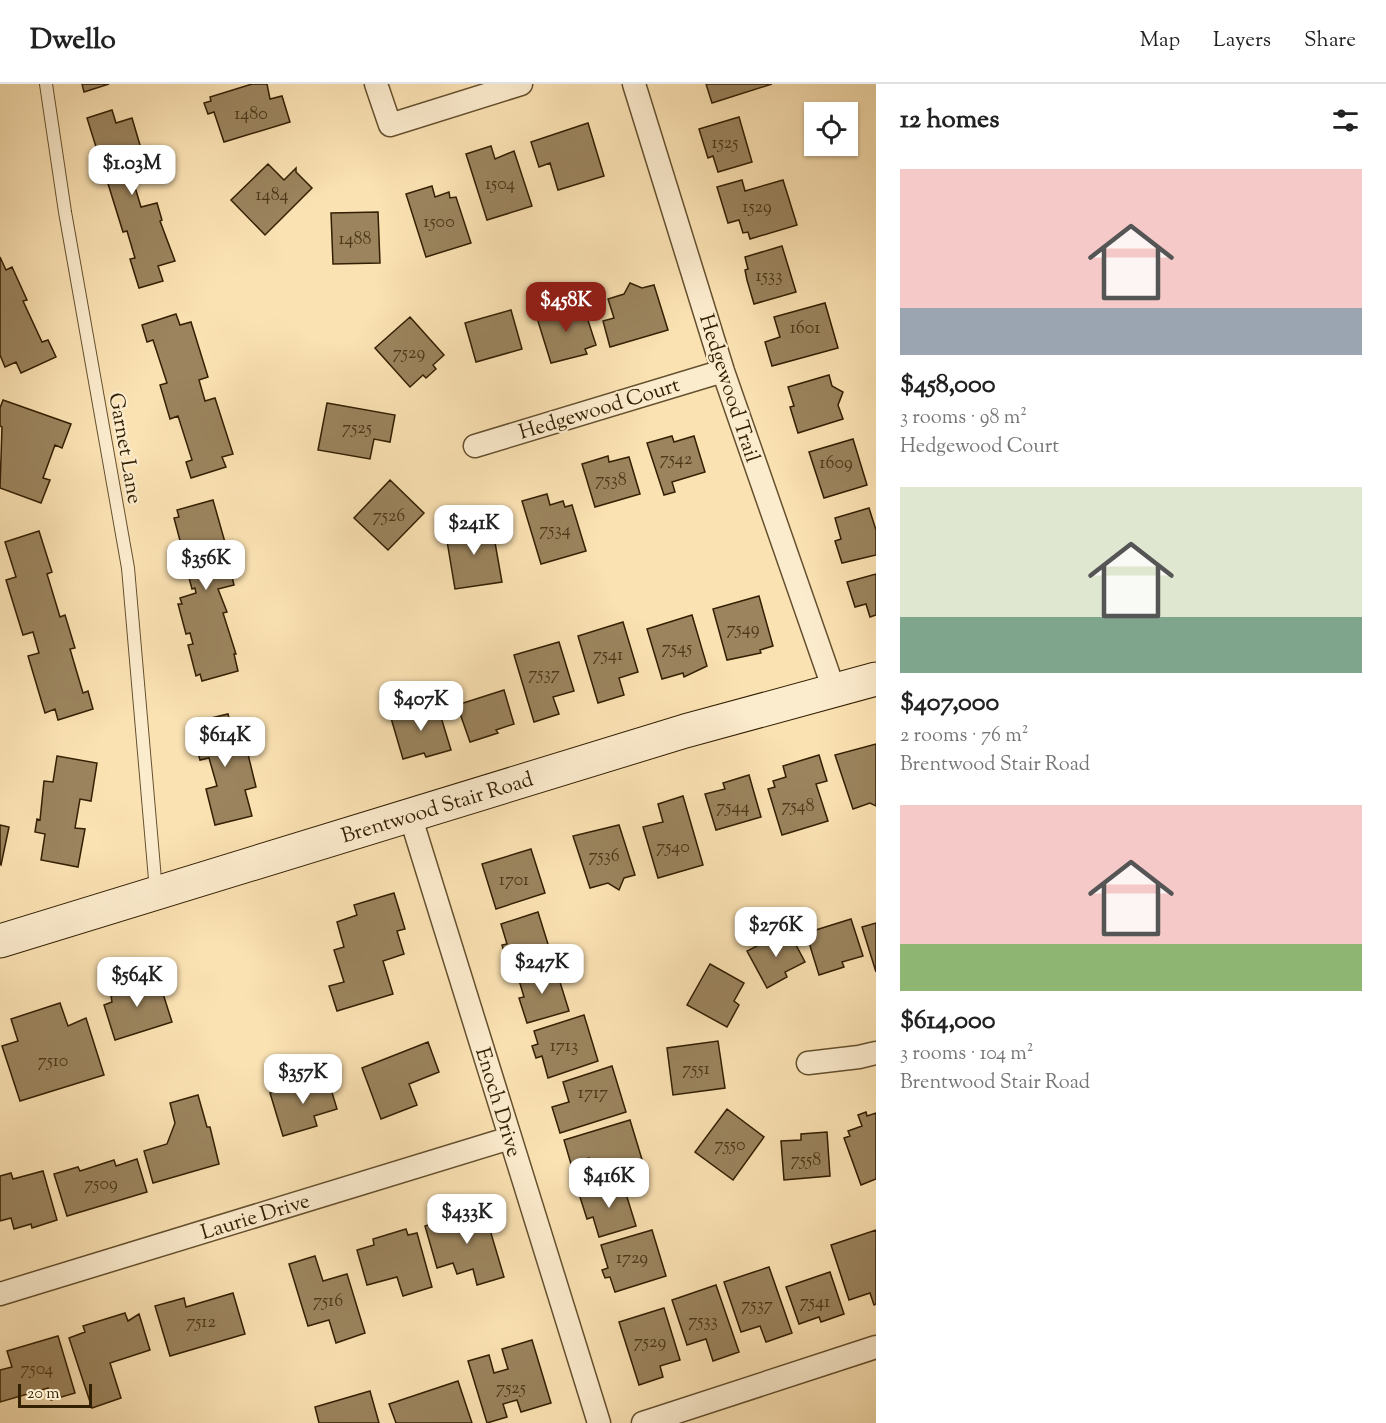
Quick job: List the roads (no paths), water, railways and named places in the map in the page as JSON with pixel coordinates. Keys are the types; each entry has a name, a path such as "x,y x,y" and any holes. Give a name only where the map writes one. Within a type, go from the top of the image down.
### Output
{"main road":[{"name":"Brentwood Stair Road","path":"0,941 686,731 876,679"}],"street":[{"path":"376,84 390,125 521,84"},
{"name":"Hedgewood Trail","path":"634,84 723,371 834,690"},
{"name":"Hedgewood Court","path":"475,446 723,371"},
{"name":"Enoch Drive","path":"410,815 599,1423"},
{"path":"808,1063 859,1058 876,1053"},
{"name":"Laurie Drive","path":"0,1294 510,1138"},
{"path":"643,1423 876,1347"}],"lane":[{"name":"Garnet Lane","path":"46,84 65,212 128,568 156,893"}]}
